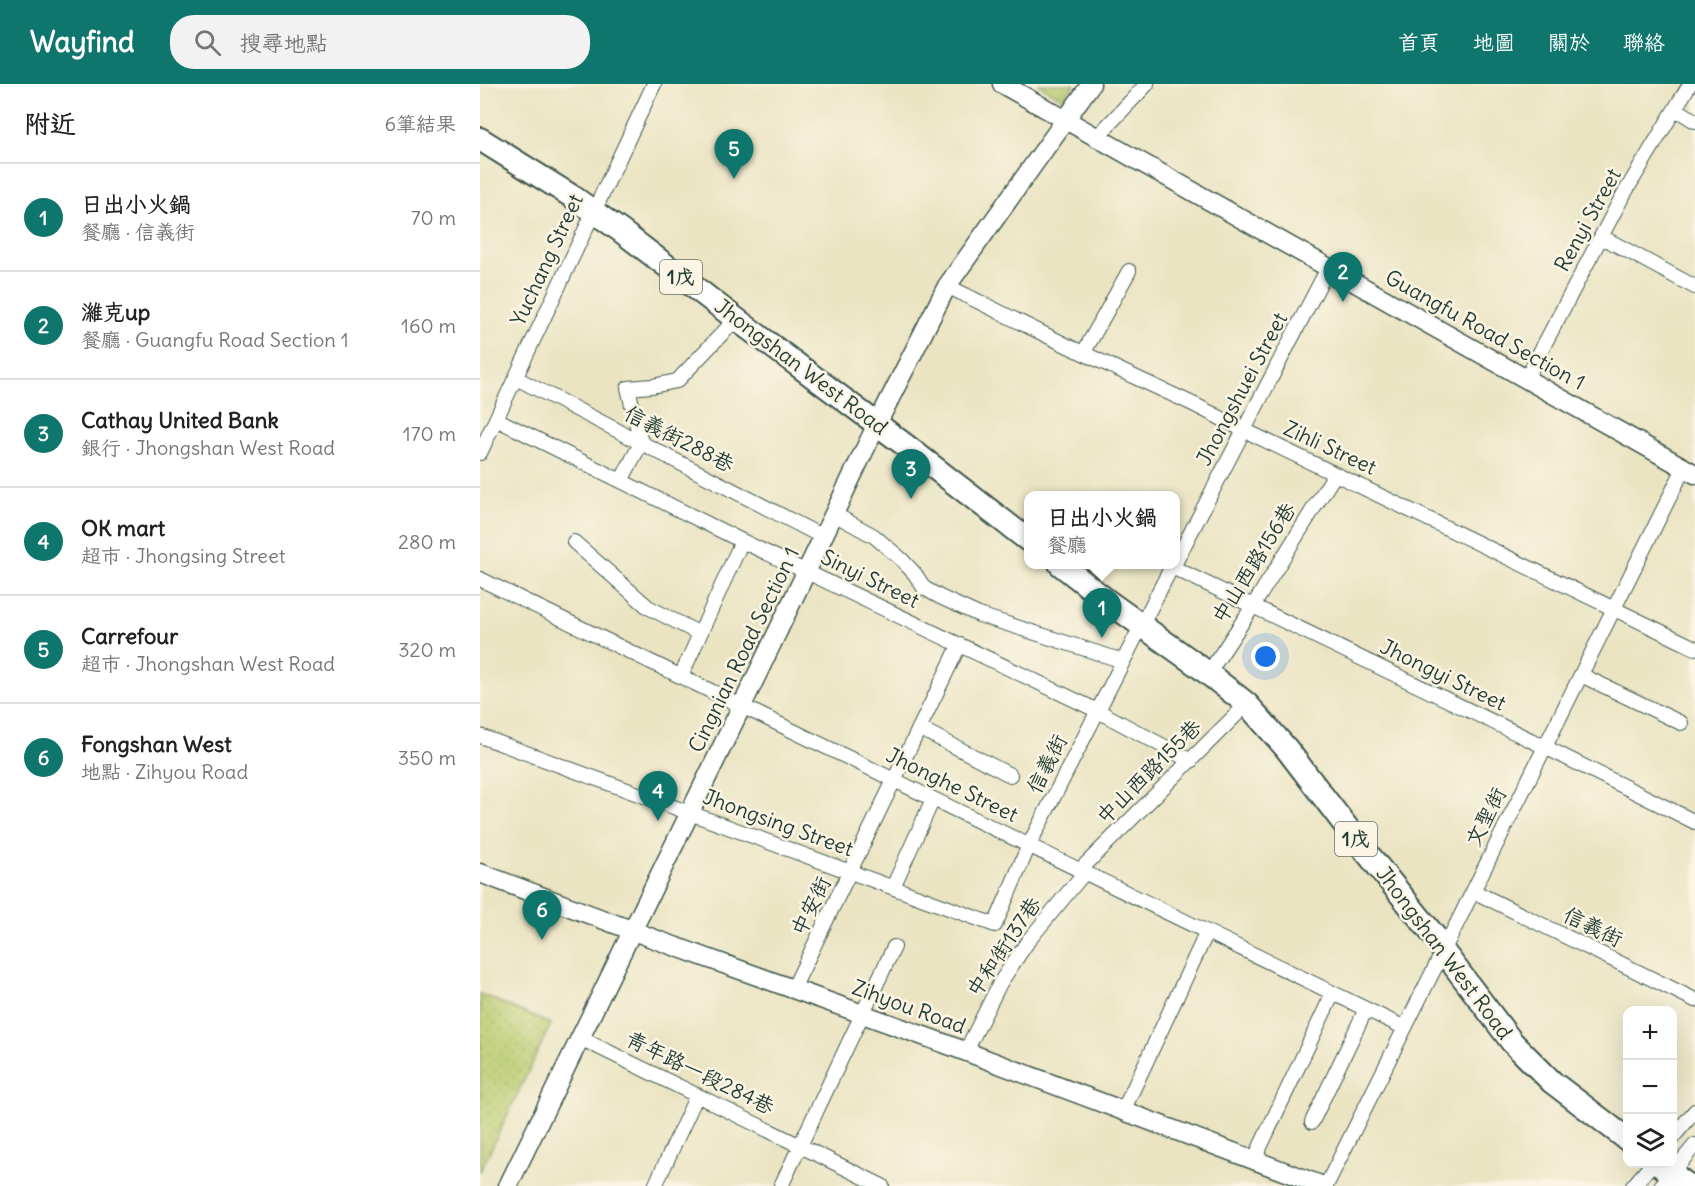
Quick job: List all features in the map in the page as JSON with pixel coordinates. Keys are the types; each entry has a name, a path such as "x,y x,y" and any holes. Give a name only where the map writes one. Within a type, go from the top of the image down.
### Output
{"main road":[{"name":"Jhongshan West Road","path":"480,139 593,211 650,252 736,320 1024,536"},
{"name":"Jhongshan West Road","path":"1067,569 1247,704 1286,748 1440,943 1443,951 1512,1042 1551,1082 1623,1136"}],"street":[{"name":"Yuchang Street","path":"480,453 654,84"},
{"name":"Guangfu Road Section 1","path":"1002,84 1690,471"},
{"name":"Cingnian Road Section 1","path":"508,1186 877,424 947,286 1091,84"},
{"path":"1096,138 1147,84"},
{"name":"Renyi Street","path":"1526,379 1622,199 1690,84"},
{"path":"1676,109 1695,120"},
{"path":"1602,237 1695,287"},
{"name":"Jhongshuei Street","path":"1180,553 1328,268"},
{"path":"1084,352 1129,271"},
{"name":"Zihli Street","path":"947,286 1695,648"},
{"path":"621,482 641,443 628,387 652,386 677,381 736,320"},
{"name":"信義街288巷","path":"516,378 824,537"},
{"name":"Sinyi Street","path":"496,419 741,541 1098,711 1191,761"},
{"name":"文聖街","path":"1324,1186 1614,608 1690,471"},
{"name":"中山西路156巷","path":"1208,674 1335,474"},
{"path":"834,514 874,536 901,559 924,588 940,597 979,615 1124,661"},
{"path":"681,676 741,541"},
{"path":"574,542 648,607 700,634"},
{"name":"Jhongyi Street","path":"1180,567 1253,606 1695,822"},
{"name":"Jhongshuei Street","path":"1142,626 1171,569"},
{"name":"Jhonghe Street","path":"480,579 1405,1028"},
{"name":"信義街","path":"995,925 1029,845 1142,626"},
{"name":"中安街","path":"794,989 958,646"},
{"path":"1581,675 1681,723"},
{"name":"中山西路155巷","path":"1083,871 1247,704"},
{"path":"920,728 1010,775"},
{"name":"Jhongsing Street","path":"480,736 995,925"},
{"path":"893,887 933,799"},
{"name":"中和街137巷","path":"966,1051 1000,984 1028,941 1083,871"},
{"name":"Zihyou Road","path":"480,873 966,1051 1324,1186"},
{"name":"信義街","path":"1473,891 1695,1000"},
{"path":"1123,1111 1207,932"},
{"path":"781,1186 894,947"},
{"path":"1254,1160 1333,993"},
{"path":"1312,1122 1366,1009"},
{"name":"青年路一段284巷","path":"580,1038 882,1186"},
{"path":"655,1186 697,1095"},
{"path":"1677,1132 1695,1111"},
{"path":"1670,1177 1695,1145"},
{"path":"1633,1186 1649,1168"}],"green space":[{"path":"1038,84 1074,84 1063,99"},
{"path":"480,994 551,1024 480,1172"}],"place":[{"name":"Carrefour","path":"734,179"},
{"name":"濰克up","path":"1343,302"},
{"name":"Cathay United Bank","path":"911,499"},
{"name":"日出小火鍋","path":"1102,638"},
{"name":"OK mart","path":"658,821"},
{"name":"Fongshan West","path":"542,940"}]}
